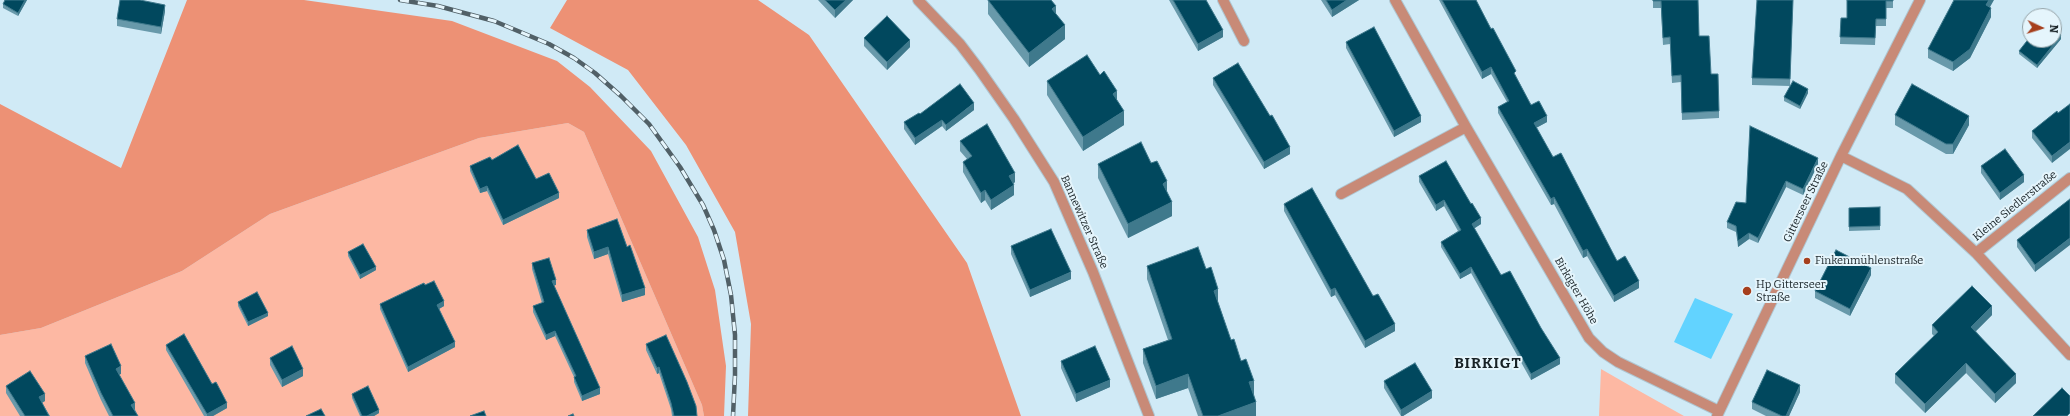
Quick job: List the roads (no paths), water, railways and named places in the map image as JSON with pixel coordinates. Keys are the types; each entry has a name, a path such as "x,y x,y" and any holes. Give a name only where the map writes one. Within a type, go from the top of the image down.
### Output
{"street":[{"name":"Bannewitzer Straße","path":"918,0 960,44 979,69 1014,119 1054,182 1093,272 1149,416"},
{"path":"1223,0 1244,41"},
{"name":"Birkigter Höhe","path":"1395,0 1466,128 1589,338 1603,352 1618,362 1718,413"},
{"name":"Gitterseer Straße","path":"1718,413 1841,156 1920,0"},
{"path":"1341,194 1466,128"},
{"path":"1841,156 1908,189 1976,253 2070,355"},
{"name":"Kleine Siedlerstraße","path":"1976,253 2070,178"}],"water":[{"path":"1695,298 1733,314 1711,359 1674,342"}],"railway":[{"path":"400,0 438,6 494,21 549,44 574,58 595,73 649,124 680,167 703,205 714,230 724,260 731,295 735,335 733,416"}],"place":[{"name":"Finkenmühlenstraße","path":"1807,261"},
{"name":"Hp Gitterseer Straße","path":"1747,291"}],"district":[{"name":"BIRKIGT","path":"1488,364"}]}
